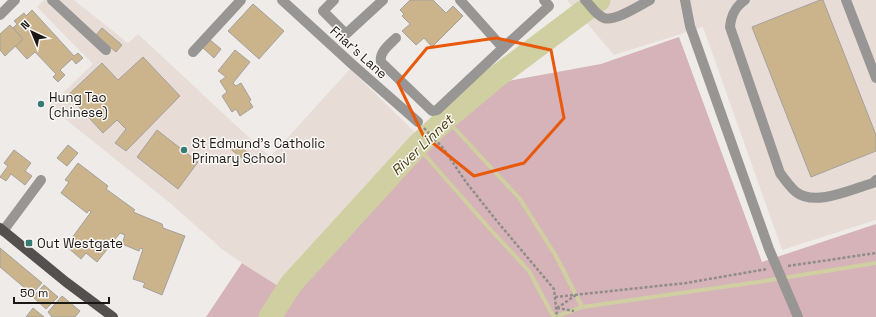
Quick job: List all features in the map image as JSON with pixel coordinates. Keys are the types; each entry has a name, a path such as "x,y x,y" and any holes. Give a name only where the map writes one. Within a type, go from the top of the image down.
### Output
{"main road":[{"path":"2,230 66,282 113,317"}],"street":[{"path":"0,15 15,0"},
{"path":"52,0 106,50"},
{"path":"193,52 241,0"},
{"name":"Friar's Lane","path":"282,0 418,122"},
{"path":"334,0 323,11 346,34 383,0"},
{"path":"460,0 503,48"},
{"path":"396,38 382,53 380,59 381,62 432,111 437,110 549,6 544,0"},
{"path":"586,0 598,14 604,18 614,18 650,0"},
{"path":"685,0 690,26 769,249 779,269 798,317"},
{"path":"745,0 735,8 732,13 730,27 780,173 796,192 805,197 815,198 829,197 873,183 876,180"},
{"path":"846,0 876,78"},
{"path":"2,230 41,180"}],"path":[{"path":"426,130 436,140 496,220 554,289 557,317"},
{"path":"555,297 578,293 686,283 876,252"},
{"path":"557,308 578,293"},
{"path":"557,308 574,311"}],"highlighted area":[{"path":"496,38 551,50 564,118 524,163 474,176 423,135 398,83 427,48"}],"shaded area":[{"name":"St Edmund's Catholic Primary School","path":"44,0 74,0 128,43 138,34 270,157 350,69 427,144 292,296 223,250 170,203 49,106 93,64 37,7"},
{"path":"567,0 876,0 876,220 782,250 703,27 614,55"},
{"path":"679,37 762,262 876,224 876,317 206,317 242,263 292,295 343,234 431,144 502,82 601,64"}],"building":[{"path":"410,0 433,0 446,13 453,6 463,16 432,47 424,38 416,45 402,31 410,24 402,16 404,14 400,10"},
{"path":"823,0 876,135 876,151 811,177 752,27"},
{"path":"253,4 284,31 259,59 228,31"},
{"path":"32,10 74,56 78,53 83,58 76,64 72,59 60,70 65,75 58,82 53,77 56,74 35,52 27,59 15,46 23,39 13,28 17,24 14,21 24,13 26,16"},
{"path":"10,25 23,39 5,56 0,50 0,34"},
{"path":"102,28 122,45 116,52 96,35"},
{"path":"209,39 221,49 214,58 202,47"},
{"path":"235,50 250,62 233,83 236,86 241,83 251,100 249,101 253,107 240,116 236,109 232,112 222,96 227,92 220,81 226,77 218,71"},
{"path":"143,57 180,96 126,151 115,143 126,129 117,120 103,133 68,95 102,63 118,80"},
{"path":"157,130 198,162 178,189 137,157"},
{"path":"234,142 255,158 250,164 229,148"},
{"path":"68,145 78,153 67,166 57,158"},
{"path":"14,150 31,163 25,171 32,176 25,185 11,174 6,181 0,177 8,166 4,163"},
{"path":"78,163 108,186 106,189 135,210 133,212 162,224 163,228 185,236 162,295 143,287 145,283 133,279 143,249 140,248 139,251 122,244 125,235 120,233 97,262 86,253 81,259 66,246 91,212 89,210 87,213 61,193 69,182 65,180"},
{"path":"0,248 42,283 32,294 0,267"},
{"path":"44,285 58,297 46,309 33,297"},
{"path":"62,296 80,311 75,317 52,317 48,312"},
{"path":"33,308 44,317 26,317"}],"waterway":[{"name":"River Linnet","path":"270,317 291,284 417,146 446,119 495,78 599,0"},
{"path":"446,119 520,199 556,256 582,307"},
{"path":"417,146 529,271 555,317"},
{"path":"555,317 582,307 758,282 876,263"}],"place":[{"name":"Hung Tao (chinese)","path":"41,104"},
{"name":"St Edmund's Catholic Primary School","path":"184,150"},
{"name":"Out Westgate","path":"29,243"}]}
